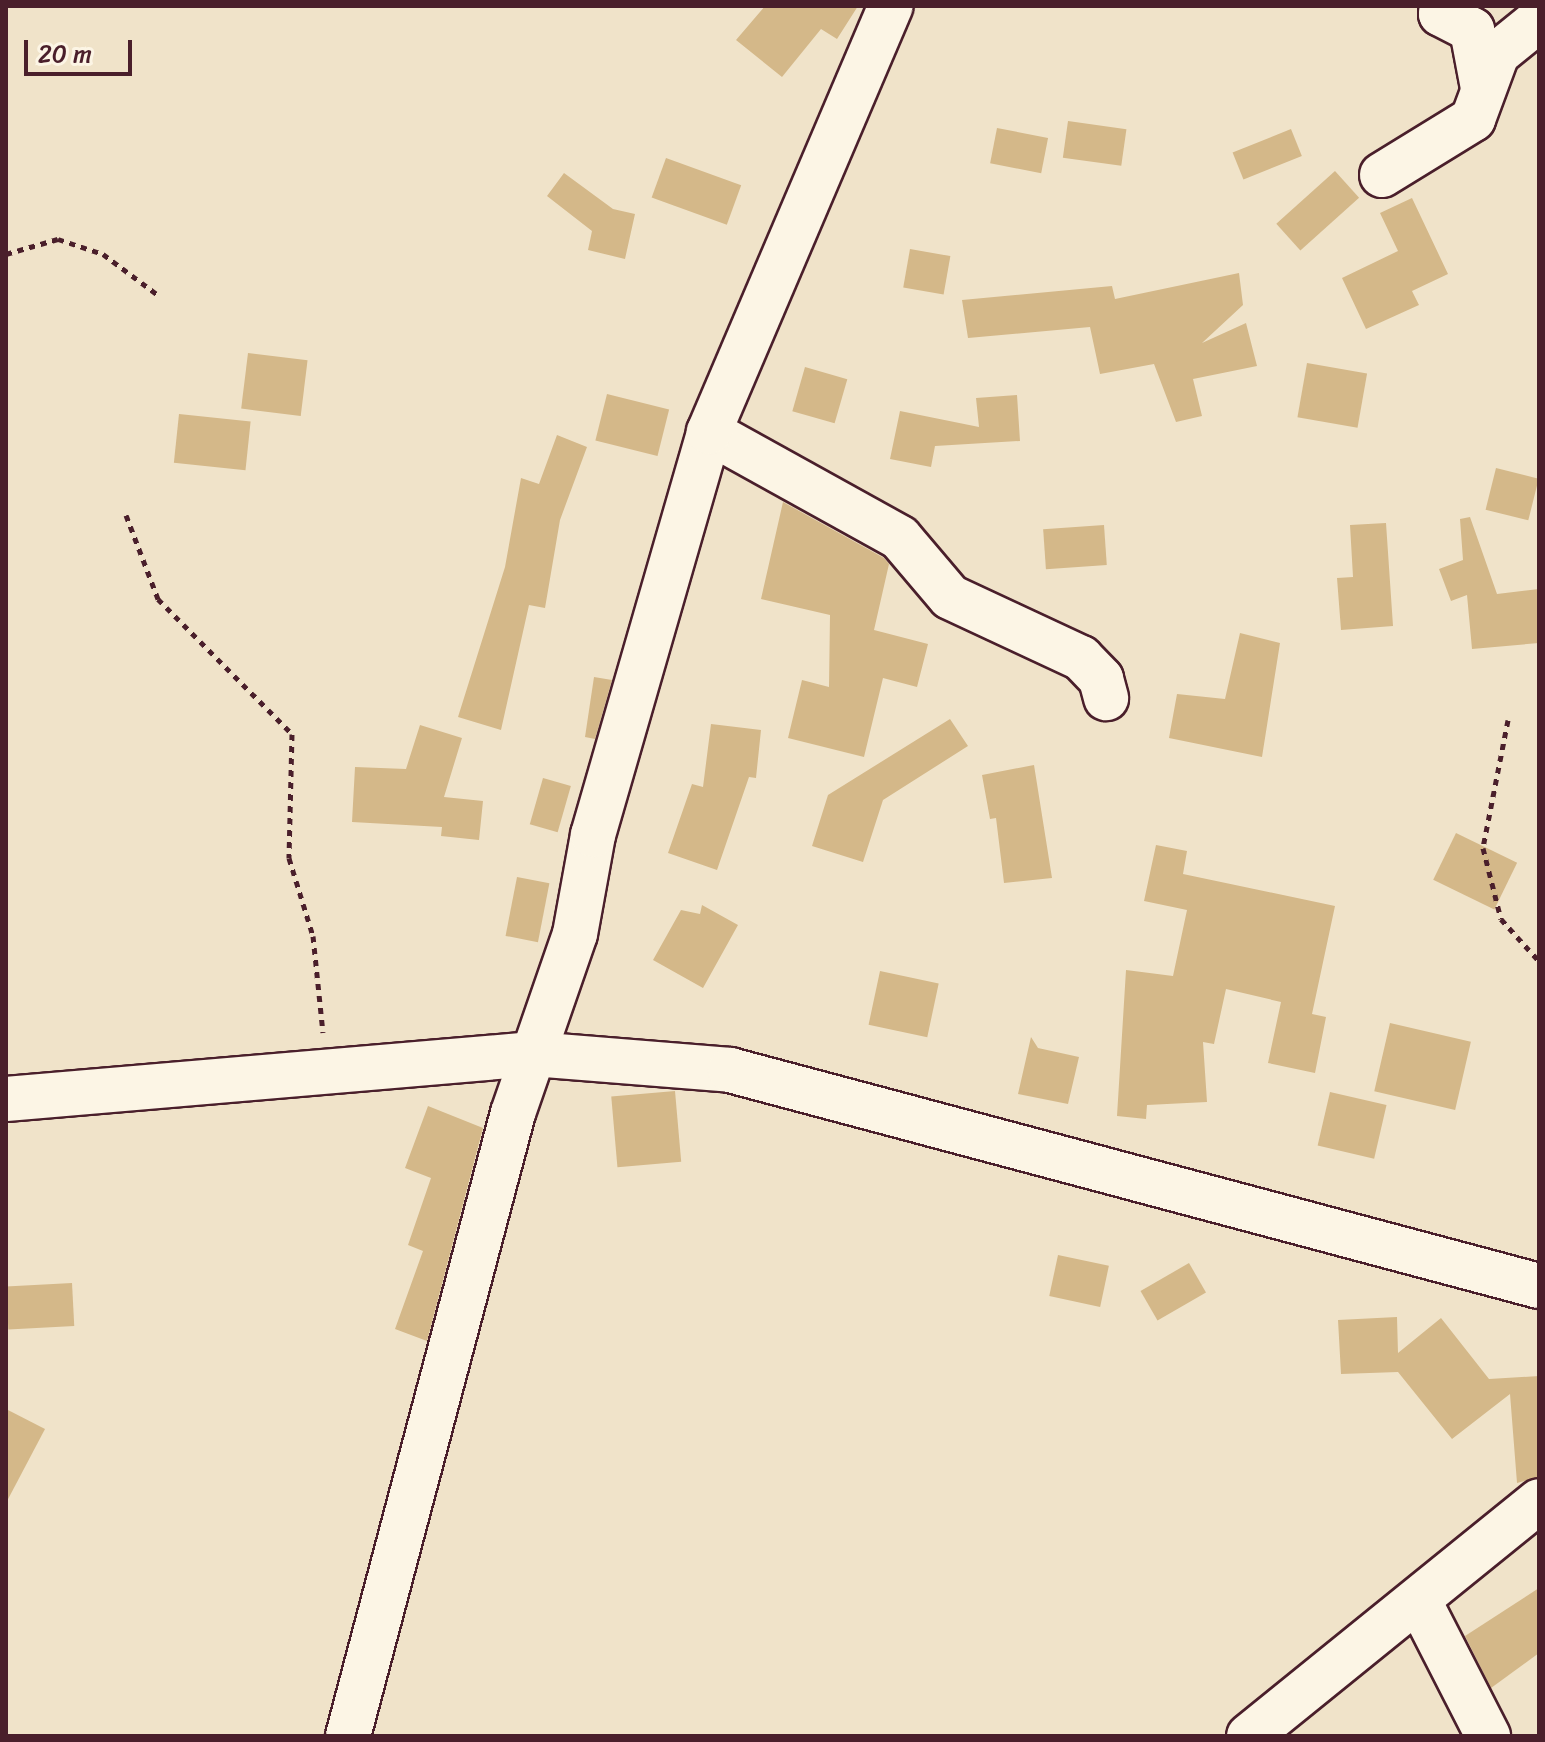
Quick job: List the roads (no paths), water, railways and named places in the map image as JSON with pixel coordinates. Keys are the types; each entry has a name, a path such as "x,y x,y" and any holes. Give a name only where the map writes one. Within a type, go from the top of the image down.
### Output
{"street":[{"path":"348,1736 533,1054 575,934 593,835 709,432 891,6"},
{"path":"1442,6 1441,14 1472,30 1483,88"},
{"path":"1382,175 1473,119 1497,54 1539,20"},
{"path":"709,432 900,538 950,597 1081,658 1106,698"},
{"path":"6,1099 329,1069 533,1054 730,1070 1539,1286"},
{"path":"1249,1736 1539,1501"},
{"path":"1419,1601 1488,1736"}]}
